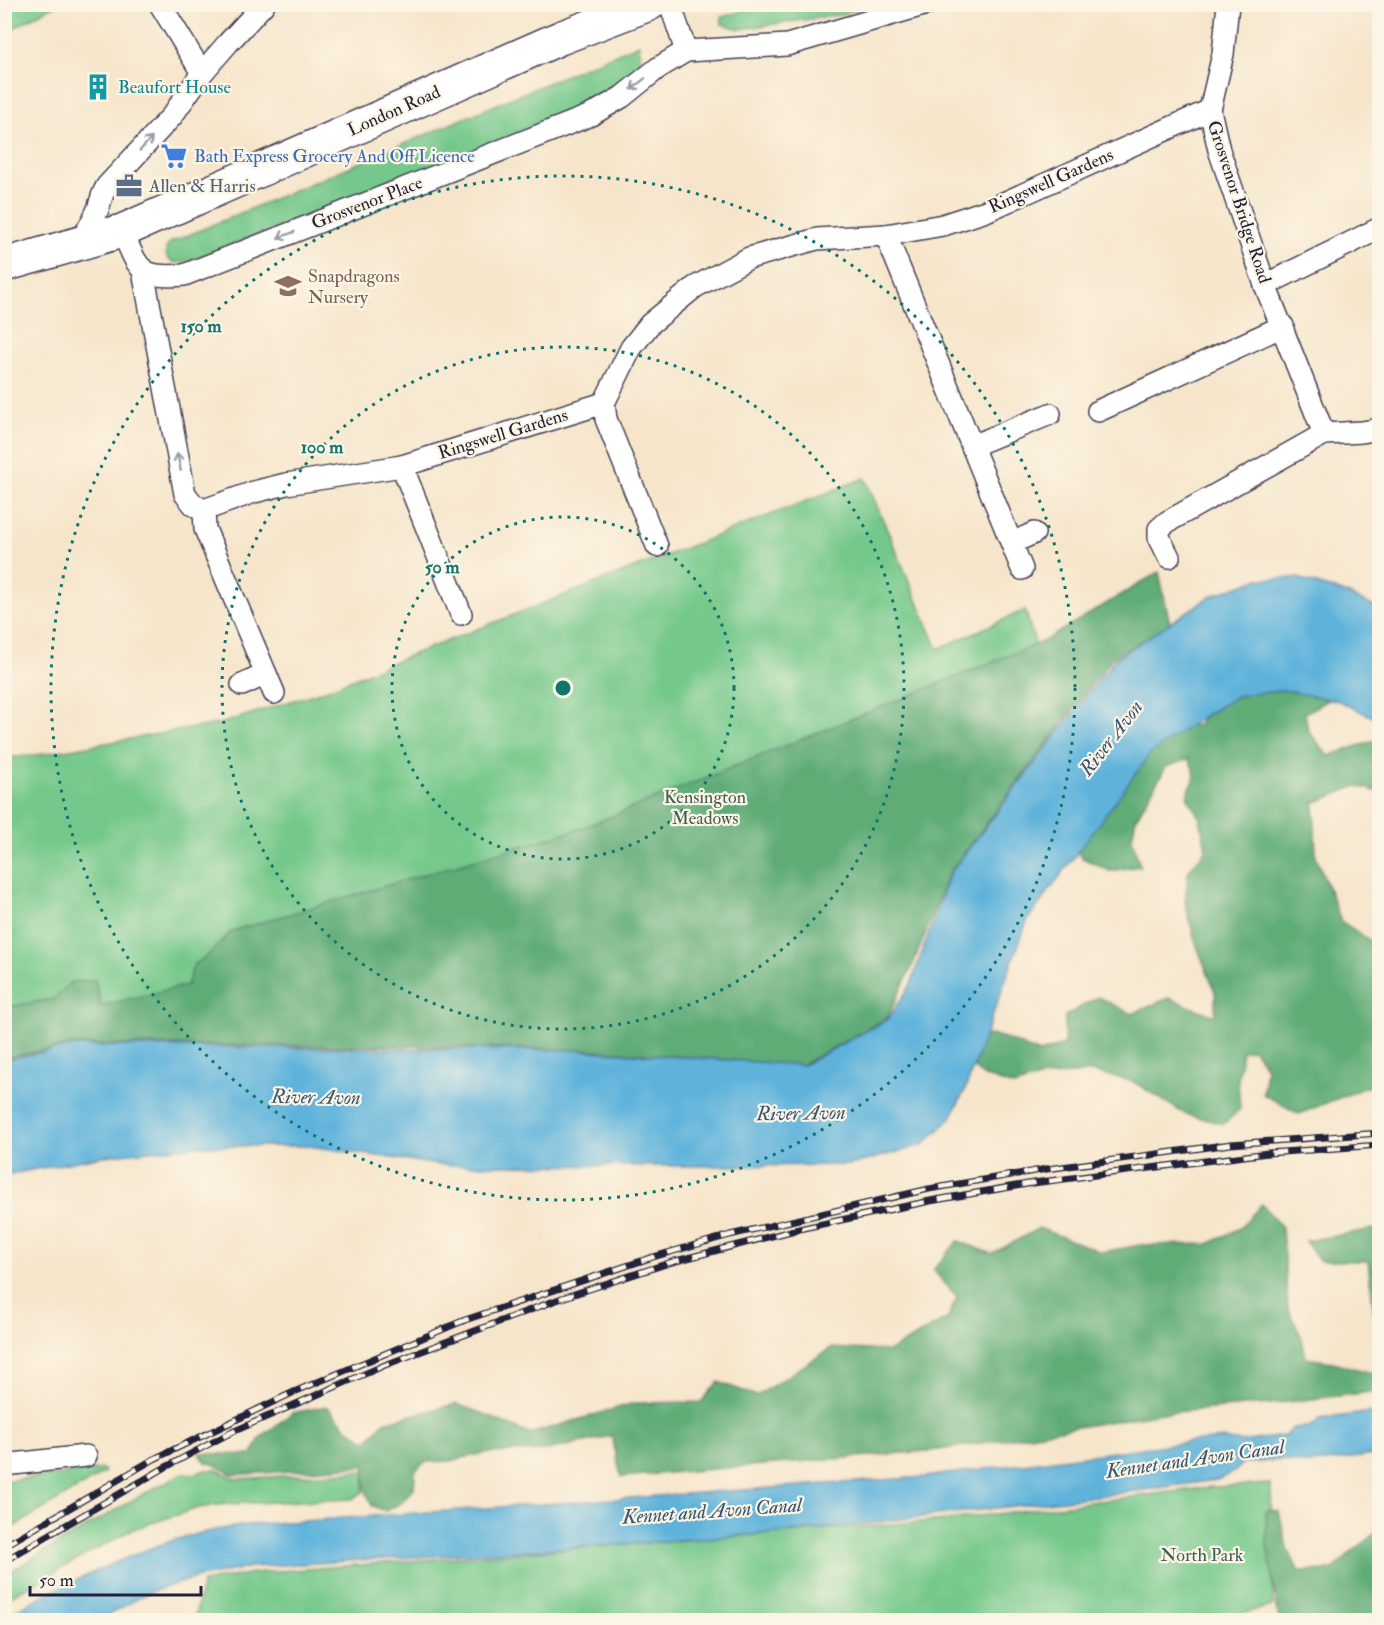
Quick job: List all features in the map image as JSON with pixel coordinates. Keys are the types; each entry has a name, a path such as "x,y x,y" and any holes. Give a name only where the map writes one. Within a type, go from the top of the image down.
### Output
{"highway":[{"name":"London Road","path":"4,265 122,231 560,38 593,14 649,4"}],"street":[{"path":"160,4 202,73"},
{"path":"79,244 92,223 103,192 172,116 202,73 264,4"},
{"path":"670,4 687,51"},
{"name":"Grosvenor Place","path":"143,271 164,277 184,275 591,115 622,97 658,68 687,51 787,45 927,4"},
{"name":"Grosvenor Bridge Road","path":"1228,4 1223,54 1210,110 1219,150 1265,285 1324,434"},
{"name":"Ringswell Gardens","path":"204,510 254,492 286,484 402,466 604,403 631,348 650,324 695,287 749,258 817,239 886,235 943,225 986,211 1210,110"},
{"path":"1265,285 1380,228"},
{"path":"122,231 137,264 143,271 185,494 194,505 204,510 205,529 270,683 242,685"},
{"path":"886,235 1022,569"},
{"path":"1098,411 1282,326"},
{"path":"604,403 606,419 657,546"},
{"path":"972,446 1050,414"},
{"path":"1169,557 1159,537 1160,529 1167,522 1324,434 1380,429"},
{"path":"402,466 461,614"},
{"path":"1012,543 1034,532"},
{"path":"4,1465 86,1456"}],"green space":[{"path":"5,4 55,4 55,5 5,33"},
{"path":"764,4 875,5 838,15 740,29 722,24 722,17"},
{"path":"639,44 641,68 620,91 544,126 188,261 176,263 168,259 166,249 170,243"},
{"name":"Kensington Meadows","path":"865,478 938,649 1025,610 1061,726 949,873 913,964 887,1018 802,1065 586,1050 403,1046 74,1045 5,1058 5,758 30,756 223,723 326,690"},
{"path":"1159,572 1170,624 1112,658 949,873 913,964 887,1018 802,1065 586,1050 403,1046 74,1045 5,1058 5,1007 54,999 71,982 95,980 101,1006 187,985 194,964 205,958 232,931 582,828 1044,641"},
{"path":"1258,686 1338,694 1305,713 1308,730 1328,756 1379,739 1379,792 1357,786 1314,803 1316,856 1341,921 1372,942 1379,960 1379,1082 1299,1114 1263,1094 1266,1068 1254,1049 1242,1051 1238,1080 1240,1109 1224,1124 1185,1114 1132,1081 1092,1072 1044,1077 1013,1086 982,1075 959,1053 968,1032 1002,1037 1039,1053 1064,1045 1065,1016 1098,997 1132,1014 1168,998 1215,1016 1215,992 1195,941 1185,903 1188,871 1206,850 1200,819 1187,796 1195,775 1189,759 1166,767 1136,818 1132,838 1140,866 1110,871 1082,858 1070,841 1165,722 1197,726 1213,702"},
{"path":"1262,1204 1282,1228 1288,1308 1302,1338 1306,1358 1333,1362 1379,1375 1379,1391 1270,1404 1162,1413 939,1450 621,1477 612,1436 542,1451 485,1453 449,1461 425,1462 415,1471 414,1489 401,1503 386,1511 372,1506 365,1489 365,1466 233,1475 207,1463 199,1453 252,1455 260,1438 292,1413 327,1406 346,1427 367,1441 384,1422 456,1404 529,1434 634,1403 701,1402 718,1382 757,1396 831,1348 890,1351 948,1318 957,1297 933,1270 958,1241 992,1254 1039,1228 1102,1252 1140,1245 1208,1244 1240,1228"},
{"path":"1380,1228 1379,1318 1374,1315 1368,1261 1320,1261 1305,1241"},
{"path":"103,1469 105,1472 5,1532 5,1481"},
{"path":"205,1470 217,1470 235,1479 365,1471 363,1492 352,1499 225,1504 198,1508 133,1529 5,1599 4,1575 183,1473 195,1474"},
{"name":"North Park","path":"1271,1484 1273,1606 1216,1620 194,1620 203,1582 253,1573 947,1520 1212,1487"},
{"path":"1266,1510 1279,1511 1287,1548 1299,1571 1333,1570 1379,1530 1379,1620 1279,1620 1267,1544"}],"water":[{"name":"River Avon","path":"1298,578 1347,594 1379,609 1379,720 1339,701 1284,690 1237,696 1150,754 1028,919 965,1090 950,1119 923,1145 850,1165 722,1166 440,1165 309,1146 195,1146 103,1156 5,1175 5,1060 74,1046 573,1050 804,1065 888,1019 910,986 950,873 1115,659 1211,596 1258,579"},
{"name":"Kennet and Avon Canal","path":"1379,1411 1379,1454 1326,1462 1302,1463 1283,1460 1242,1463 1236,1471 1217,1480 802,1531 251,1567 195,1578 148,1593 99,1620 5,1620 13,1612 41,1597 143,1551 185,1537 246,1525 925,1477 1188,1442 1225,1439 1240,1442 1284,1436 1293,1428 1309,1427 1320,1419"}],"railway":[{"path":"4,1546 154,1459 294,1392 465,1320 653,1257 730,1235 929,1189 1047,1169 1231,1144 1380,1133"},
{"path":"4,1561 164,1468 230,1433 385,1365 562,1298 672,1262 799,1229 930,1201 1033,1183 1268,1153 1380,1145"}],"place":[{"name":"Beaufort House","path":"98,87"},
{"name":"Bath Express Grocery And Off Licence","path":"174,156"},
{"name":"Allen & Harris","path":"129,186"},
{"name":"Snapdragons Nursery","path":"288,286"}]}
